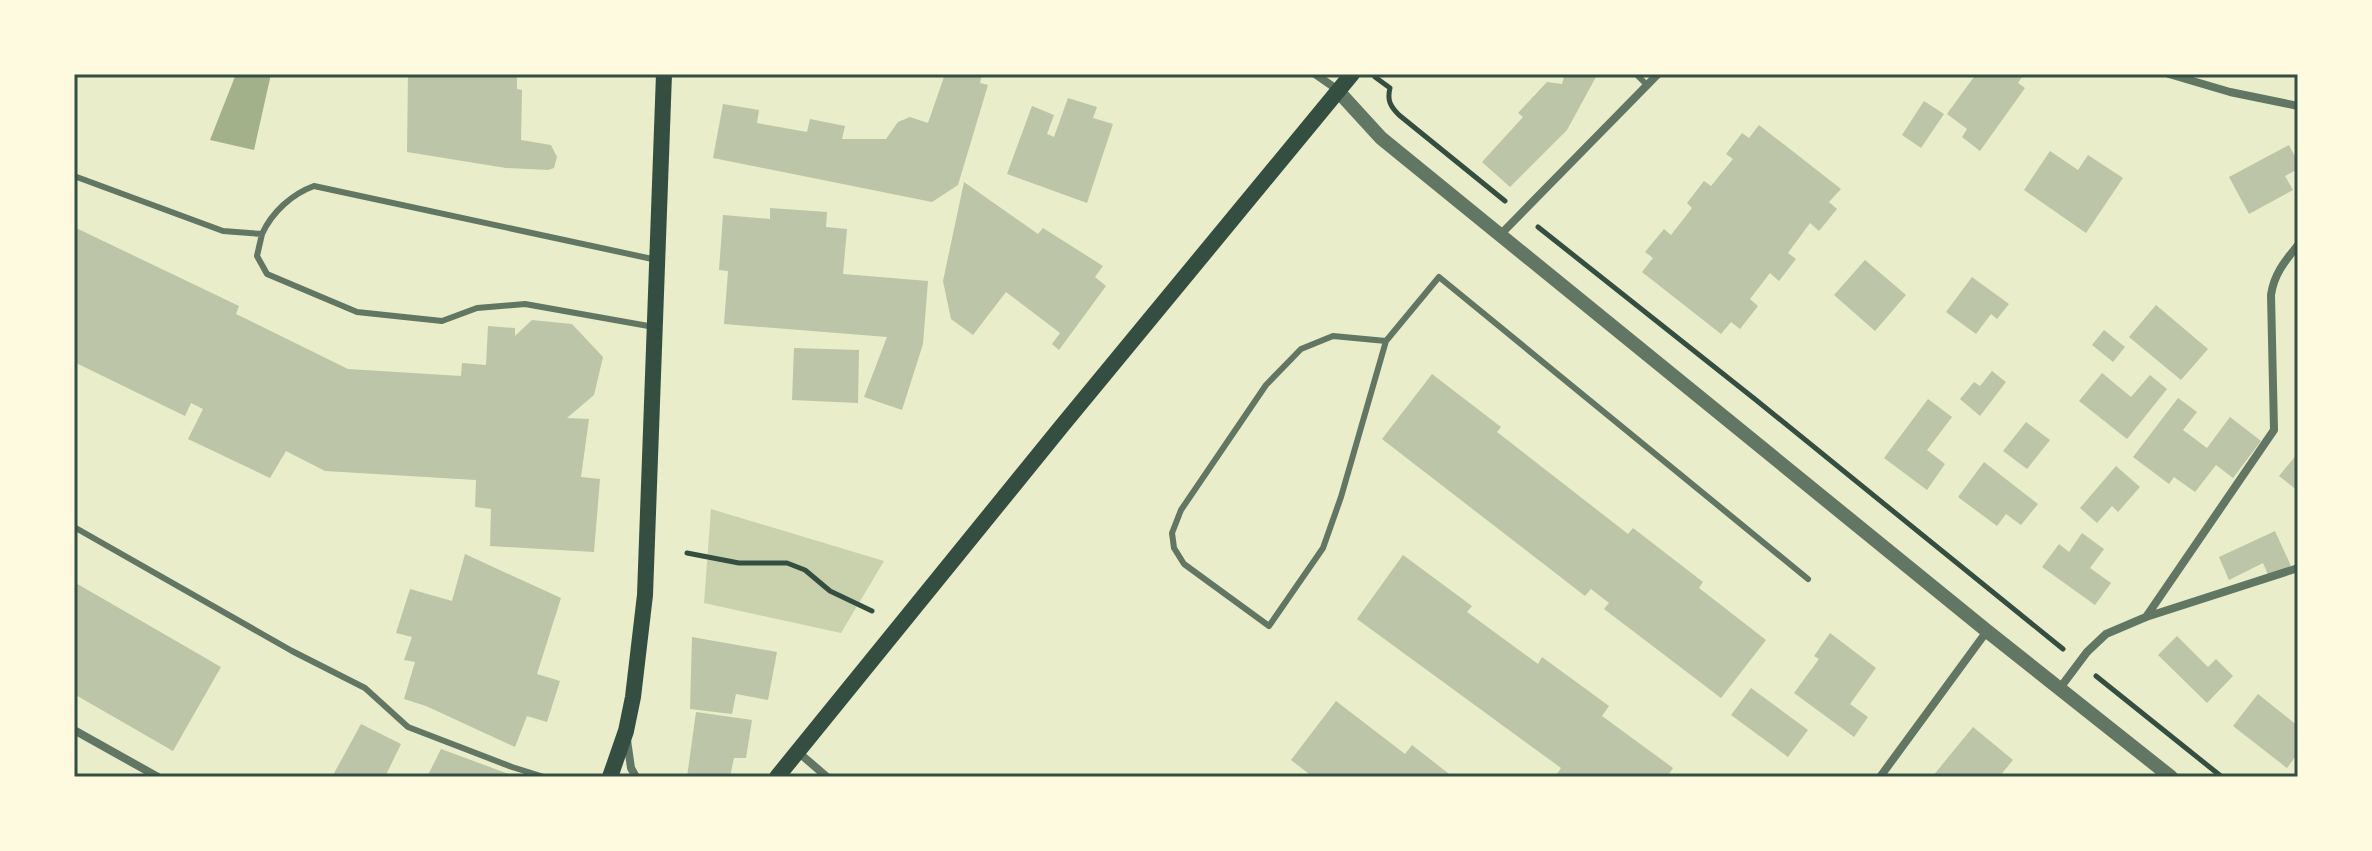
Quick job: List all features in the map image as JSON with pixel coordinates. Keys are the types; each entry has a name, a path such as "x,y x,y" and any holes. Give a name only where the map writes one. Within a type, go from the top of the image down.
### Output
{"main road":[{"path":"610,777 626,731 633,697 645,595 664,74"},
{"path":"777,777 1352,74"}],"street":[{"path":"1315,74 1338,91 1381,138 2171,777"},
{"path":"1500,235 1658,74"},
{"path":"2169,74 2230,92 2298,106"},
{"path":"2146,617 2274,430 2271,295 2279,269 2298,245"},
{"path":"2060,688 2106,634 2146,617 2298,568"},
{"path":"1880,777 1987,631"},
{"path":"74,730 158,777"},
{"path":"626,731 631,768 636,777"},
{"path":"797,751 827,777"}],"lane":[{"path":"1636,74 1647,85"},
{"path":"74,176 223,231 262,234"},
{"path":"654,327 525,304 477,308 442,321 357,312 267,274 257,256 269,219 299,192 314,186 657,260"},
{"path":"1386,341 1333,336 1301,349 1266,385 1181,510 1172,533 1174,548 1184,564 1269,626 1323,548 1386,341 1439,277 1808,579"},
{"path":"74,527 292,651 365,688 408,727 544,777"}],"path":[{"path":"1371,74 1390,88 1390,106 1399,115 1499,196"},
{"path":"1536,225 2222,777"},
{"path":"687,553 739,563 787,563 805,570 830,591 872,611"}],"shaded area":[{"path":"236,74 271,74 254,150 210,140"},
{"path":"711,509 884,561 841,633 704,603"}],"building":[{"path":"408,74 517,74 517,89 522,90 521,140 551,145 557,157 554,168 506,168 407,152"},
{"path":"945,74 982,74 980,83 988,85 958,185 932,202 713,158 723,104 759,110 757,123 807,132 810,119 845,126 842,139 886,139 898,122 910,117 928,123"},
{"path":"1565,74 1597,75 1567,130 1510,187 1482,162 1523,117 1518,113 1547,82 1562,84"},
{"path":"1976,74 2024,74 2018,83 2025,88 1980,151 1962,137 1967,129 1947,114"},
{"path":"1068,98 1097,107 1093,118 1113,124 1087,203 1007,174 1032,106 1054,115 1047,134 1054,137"},
{"path":"1924,101 1944,114 1921,148 1902,135"},
{"path":"1759,125 1841,189 1829,202 1837,209 1819,231 1810,223 1788,253 1796,259 1779,281 1770,273 1750,299 1758,306 1740,329 1731,322 1721,334 1642,272 1653,258 1645,252 1664,229 1671,235 1692,208 1687,203 1704,181 1711,186 1733,159 1726,154 1742,133 1749,138"},
{"path":"2289,145 2298,162 2298,169 2285,176 2293,190 2249,214 2229,177"},
{"path":"2050,151 2078,170 2088,155 2123,178 2086,233 2024,190"},
{"path":"964,182 1038,234 1043,228 1103,266 1095,277 1106,286 1059,350 1052,344 1060,333 1006,292 973,335 951,319 943,281"},
{"path":"770,208 827,212 826,227 847,229 843,274 928,281 923,344 902,410 864,397 887,337 724,324 728,271 719,270 723,215 770,219"},
{"path":"74,227 239,306 236,314 348,369 461,376 462,363 486,365 488,326 515,328 515,336 532,320 572,324 603,357 594,395 567,418 589,419 581,477 600,479 594,552 490,546 491,509 475,507 476,480 325,471 286,451 270,478 188,439 203,409 191,403 185,416 74,362"},
{"path":"1865,260 1906,295 1875,331 1834,295"},
{"path":"1972,277 2009,304 1997,319 1991,314 1976,334 1946,312"},
{"path":"2156,305 2208,349 2181,380 2129,337"},
{"path":"2104,330 2125,347 2113,362 2092,345"},
{"path":"794,348 859,350 858,403 792,400"},
{"path":"1992,371 2006,382 1980,416 1960,399 1974,382 1980,386"},
{"path":"2102,373 2131,397 2150,375 2167,389 2127,439 2079,401"},
{"path":"1432,374 1501,427 1497,432 1628,534 1633,528 1703,582 1699,588 1766,640 1721,698 1604,609 1609,603 1591,589 1585,596 1382,439"},
{"path":"2178,398 2197,412 2183,430 2207,448 2230,417 2261,441 2233,478 2216,465 2195,492 2174,477 2169,484 2133,457"},
{"path":"1928,399 1952,417 1927,450 1945,464 1927,490 1884,458"},
{"path":"2026,422 2050,440 2027,469 2003,451"},
{"path":"2298,453 2298,491 2279,476"},
{"path":"1984,462 2038,504 2021,525 2006,514 1997,526 1958,497"},
{"path":"2116,466 2140,487 2118,512 2112,506 2097,523 2080,508"},
{"path":"2275,531 2291,566 2269,577 2263,563 2229,580 2219,557"},
{"path":"2082,533 2104,549 2090,568 2111,583 2095,605 2042,567 2059,544 2069,552"},
{"path":"465,554 561,598 537,674 560,681 547,722 527,716 515,747 404,699 415,662 404,660 412,637 396,633 410,589 452,601"},
{"path":"1403,555 1472,606 1467,612 1538,664 1542,657 1609,706 1602,716 1673,768 1667,777 1555,777 1561,768 1357,619"},
{"path":"74,582 221,667 173,751 74,694"},
{"path":"1830,633 1876,668 1850,704 1868,717 1854,737 1794,693 1819,659 1814,656"},
{"path":"2177,636 2208,667 2216,659 2233,676 2207,703 2158,655"},
{"path":"692,637 777,652 768,700 736,694 732,714 690,709"},
{"path":"1751,688 1808,730 1788,757 1731,715"},
{"path":"2258,694 2298,726 2298,753 2287,768 2233,726"},
{"path":"1336,701 1405,754 1412,745 1453,777 1313,777 1291,760"},
{"path":"696,712 752,720 746,758 734,758 730,777 687,777"},
{"path":"361,724 401,744 385,777 332,777"},
{"path":"1973,727 2013,760 1999,777 1932,777"},
{"path":"441,749 517,777 427,777"}]}
